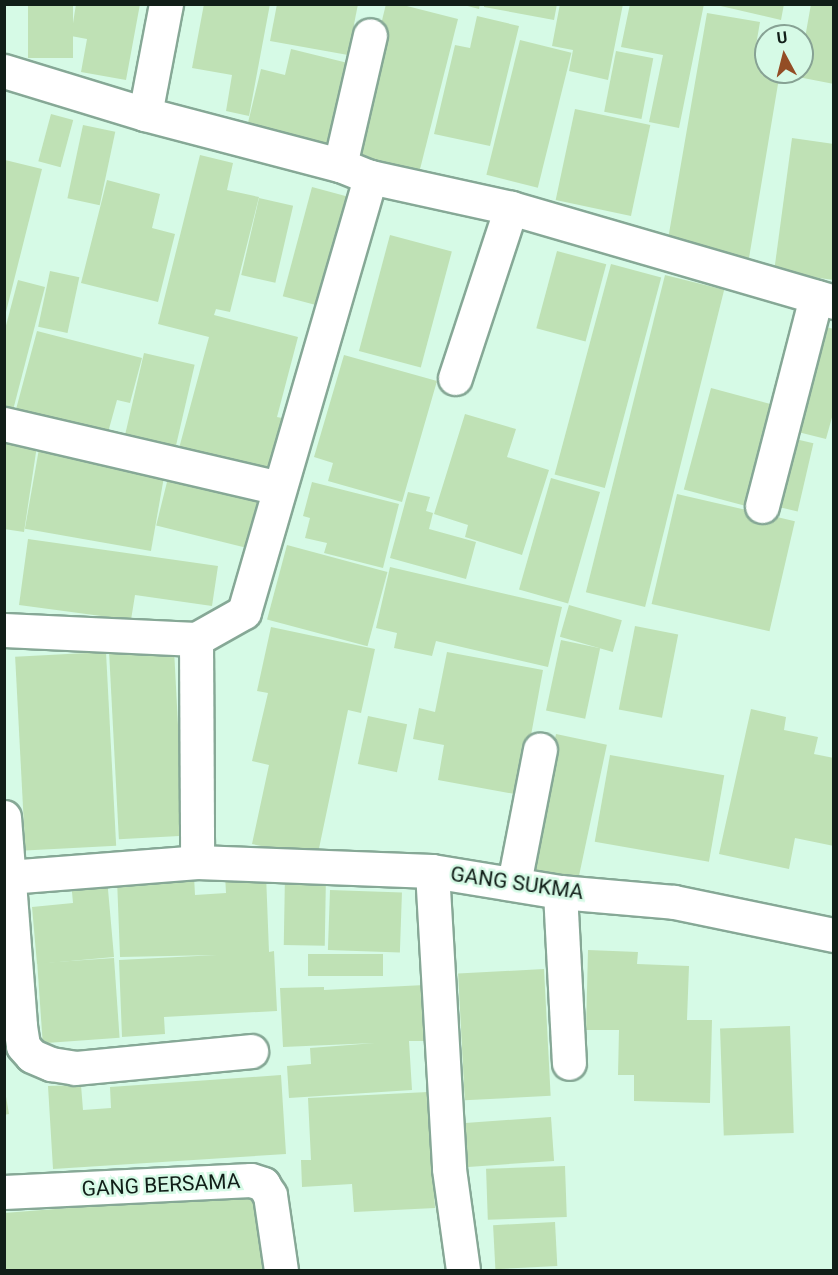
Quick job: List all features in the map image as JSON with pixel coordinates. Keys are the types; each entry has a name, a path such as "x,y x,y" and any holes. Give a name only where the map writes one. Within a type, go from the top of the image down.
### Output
{"street":[{"path":"145,114 166,4"},
{"path":"4,630 196,639 244,612 279,488 355,171 370,35"},
{"path":"4,71 145,114 355,171 511,208 825,299 762,506"},
{"path":"455,378 511,208"},
{"path":"4,424 279,488"},
{"path":"196,639 197,862"},
{"path":"514,882 540,749"},
{"path":"4,817 20,1026 23,1046 32,1056 51,1064 75,1068 251,1051"},
{"name":"GANG SUKMA","path":"8,877 197,862 432,871 514,882 560,892 674,902 834,936"},
{"path":"432,871 448,1169 462,1270"},
{"path":"560,892 569,1063"},
{"name":"GANG BERSAMA","path":"4,1192 251,1180 263,1185 270,1196 280,1270"}],"building":[{"path":"28,4 73,4 73,58 28,58"},
{"path":"76,4 140,4 126,80 81,72 87,39 71,36"},
{"path":"204,4 270,4 249,116 226,111 232,75 192,68"},
{"path":"277,4 358,4 348,55 270,41"},
{"path":"386,4 399,4 458,19 418,177 348,160"},
{"path":"460,4 480,4 479,9"},
{"path":"484,4 557,4 554,20 484,7"},
{"path":"560,4 623,4 608,80 569,71 573,50 552,46"},
{"path":"630,4 704,4 679,128 649,122 663,55 621,47"},
{"path":"712,4 784,4 781,20"},
{"path":"811,4 834,4 834,84 814,80 814,24 807,24"},
{"path":"707,13 760,22 754,24 754,84 778,84 749,258 667,245"},
{"path":"477,16 519,26 490,146 434,134 455,45 470,48"},
{"path":"520,40 571,53 538,188 486,175"},
{"path":"291,49 360,66 339,154 246,131 261,69 285,75"},
{"path":"616,51 653,58 641,119 604,112"},
{"path":"575,109 650,125 631,216 556,200"},
{"path":"51,114 73,120 61,167 38,161"},
{"path":"83,125 115,132 100,205 67,198"},
{"path":"792,138 834,144 834,280 774,272"},
{"path":"200,155 233,163 227,190 259,197 230,312 216,309 214,315 298,337 277,417 287,419 272,477 178,452 209,337 158,324"},
{"path":"5,160 42,169 5,316"},
{"path":"107,180 160,194 152,228 175,234 158,302 81,283"},
{"path":"312,187 360,200 331,309 283,296"},
{"path":"259,198 293,206 275,283 241,275"},
{"path":"390,235 452,252 421,367 359,351"},
{"path":"557,251 606,264 586,341 536,328"},
{"path":"611,264 661,277 605,488 555,475"},
{"path":"50,271 79,277 67,333 38,327"},
{"path":"665,275 724,290 645,607 586,592"},
{"path":"18,280 45,287 12,414 4,413 4,333"},
{"path":"818,325 834,329 834,410 826,439 790,430"},
{"path":"37,331 142,358 130,403 117,400 107,436 15,413"},
{"path":"144,353 195,365 174,455 123,444"},
{"path":"344,355 437,381 402,502 328,481 333,463 314,457"},
{"path":"711,388 784,408 757,509 684,489"},
{"path":"465,414 516,429 507,457 549,470 522,555 465,537 468,525 434,514"},
{"path":"4,433 38,439 24,532 4,529"},
{"path":"791,438 813,443 798,511 775,506"},
{"path":"40,443 166,465 151,551 25,529"},
{"path":"169,474 268,499 255,550 156,525"},
{"path":"551,478 600,492 568,604 519,590"},
{"path":"312,482 399,504 383,568 324,553 327,543 305,538 310,518 303,516"},
{"path":"408,492 430,497 426,511 433,513 429,529 476,542 466,579 390,558"},
{"path":"677,494 795,521 769,631 652,604"},
{"path":"28,539 218,566 212,606 135,595 131,620 19,605"},
{"path":"287,545 387,572 368,646 267,619"},
{"path":"390,567 562,607 548,667 436,641 432,656 394,648 397,633 376,628"},
{"path":"569,605 622,620 613,652 560,637"},
{"path":"635,626 678,634 662,718 619,709"},
{"path":"271,627 375,649 361,713 348,710 317,858 252,844 269,765 252,761 268,693 257,691"},
{"path":"561,640 600,648 585,719 546,710"},
{"path":"174,649 184,836 119,839 109,652"},
{"path":"106,652 116,846 25,850 15,657"},
{"path":"447,652 543,670 520,795 438,780 444,745 413,739 419,708 435,712"},
{"path":"751,709 786,717 784,730 818,737 814,754 834,758 834,846 795,838 789,869 719,854"},
{"path":"368,716 407,724 397,772 358,764"},
{"path":"556,734 607,745 577,888 526,877"},
{"path":"610,755 724,775 709,862 595,842"},
{"path":"266,874 269,952 274,951 277,1011 164,1017 165,1034 122,1037 119,960 217,955 120,957 117,879 194,876 195,895 226,893 225,875"},
{"path":"285,874 326,875 325,946 284,945"},
{"path":"107,878 114,957 37,964 32,907 73,903 71,881"},
{"path":"330,890 402,893 400,952 328,950"},
{"path":"588,950 638,952 637,964 689,966 687,1020 712,1020 710,1103 634,1101 634,1075 618,1075 619,1030 586,1030"},
{"path":"308,954 383,954 383,976 308,976"},
{"path":"114,958 120,1038 43,1043 37,963"},
{"path":"544,969 551,1096 465,1100 458,974"},
{"path":"425,985 428,1041 409,1041 412,1090 289,1098 287,1066 311,1064 310,1048 375,1043 283,1047 280,988 324,987 324,990"},
{"path":"790,1026 794,1133 724,1135 720,1028"},
{"path":"281,1075 286,1154 53,1169 48,1086 81,1085 83,1110 111,1108 110,1087"},
{"path":"4,1085 9,1114 4,1115"},
{"path":"428,1092 435,1208 354,1212 352,1184 302,1187 301,1160 311,1160 308,1098"},
{"path":"551,1117 554,1161 461,1167 458,1123"},
{"path":"565,1166 567,1217 488,1220 486,1169"},
{"path":"259,1193 265,1270 4,1270 4,1213"},
{"path":"555,1222 557,1266 495,1269 493,1225"}]}
